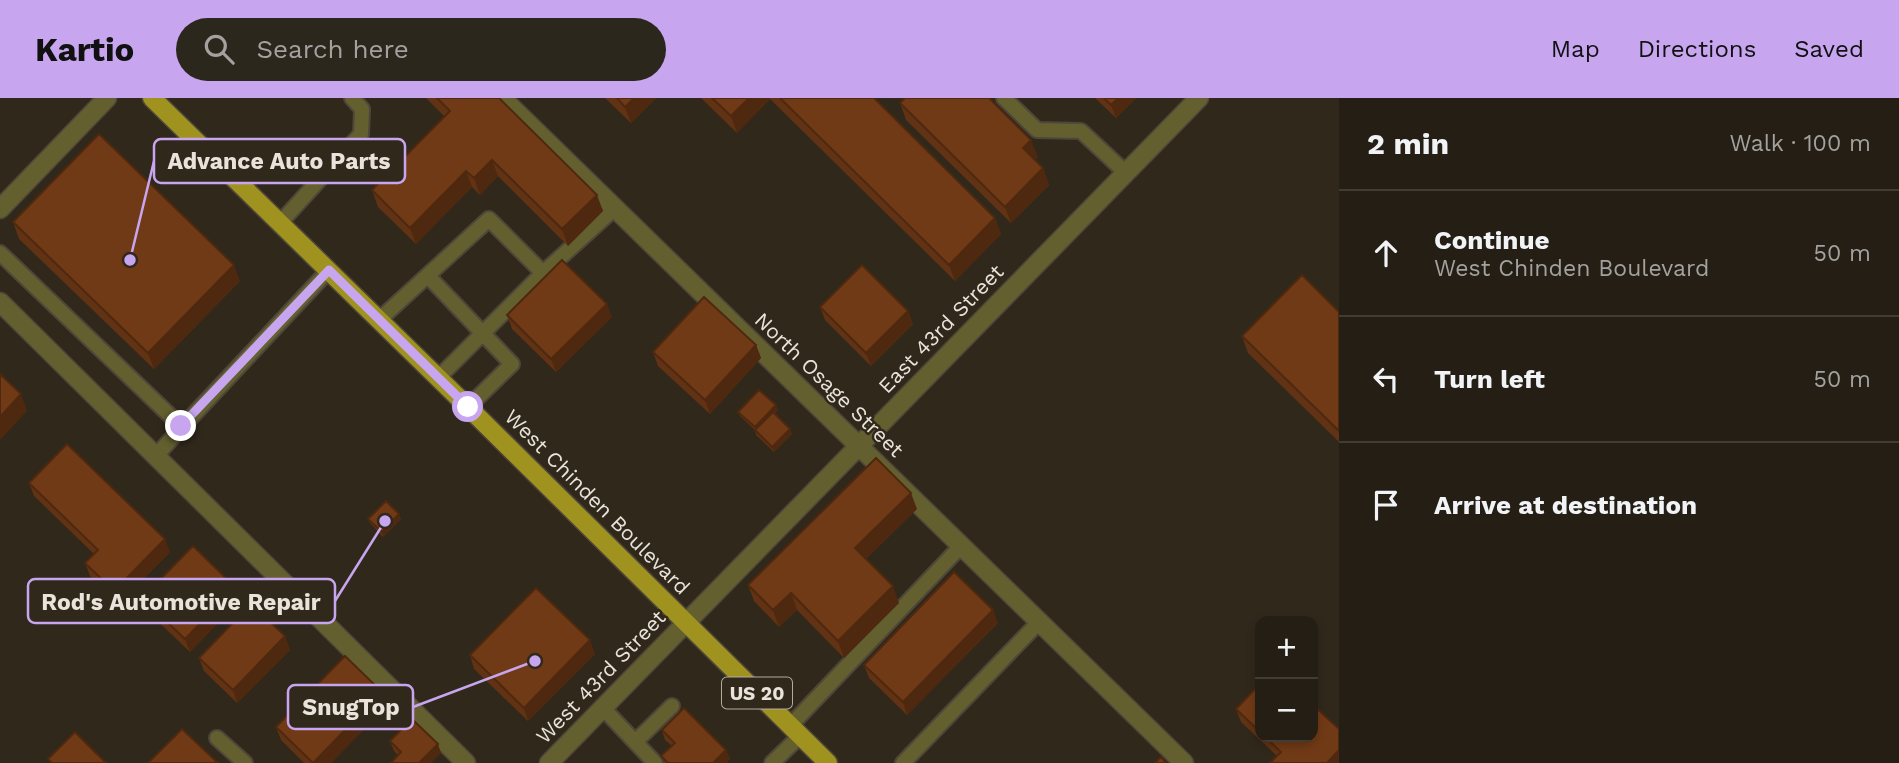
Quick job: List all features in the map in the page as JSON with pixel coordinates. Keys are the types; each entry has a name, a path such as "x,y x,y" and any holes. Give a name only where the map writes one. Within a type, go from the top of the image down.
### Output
{"main road":[{"name":"West Chinden Boulevard","path":"152,98 828,763"}],"street":[{"path":"0,209 107,98"},
{"name":"North Osage Street","path":"502,98 1184,763"},
{"name":"East 43rd Street","path":"686,622 1199,98"},
{"path":"0,302 466,763"},
{"name":"West 43rd Street","path":"549,763 686,622"}],"lane":[{"path":"280,223 361,134 362,109 352,98"},
{"path":"1004,98 1037,130 1081,131 1126,173"},
{"path":"438,378 543,273 615,208"},
{"path":"379,320 489,219 543,273"},
{"path":"0,253 181,426"},
{"path":"156,456 181,426 329,270"},
{"path":"428,276 512,365 468,407"},
{"path":"772,763 795,731 961,546"},
{"path":"903,763 1039,622"},
{"path":"635,742 672,706"},
{"path":"602,707 655,763"},
{"path":"217,738 245,763"}],"building":[{"path":"437,98 499,98 597,195 562,229 492,160 474,178 466,171 410,228 372,190 450,111"},
{"path":"617,98 634,98 625,107"},
{"path":"712,98 749,98 731,116"},
{"path":"780,98 874,98 995,218 949,265"},
{"path":"905,98 989,98 1031,140 1023,148 1043,168 1005,207 900,103"},
{"path":"1104,98 1118,98 1111,105"},
{"path":"99,134 234,265 148,353 13,222"},
{"path":"562,260 607,304 551,359 507,315"},
{"path":"862,265 908,311 866,353 820,307"},
{"path":"1302,275 1339,312 1339,431 1242,336"},
{"path":"704,297 756,345 705,400 653,352"},
{"path":"0,374 21,394 0,417"},
{"path":"759,390 776,405 755,427 738,412"},
{"path":"773,412 790,429 772,447 755,430"},
{"path":"67,444 165,539 114,591 85,563 98,550 29,483"},
{"path":"876,458 911,493 855,548 893,586 838,641 791,593 773,610 748,585"},
{"path":"386,501 399,514 382,532 368,519"},
{"path":"193,546 235,587 185,639 142,598"},
{"path":"954,572 993,610 903,702 864,665"},
{"path":"536,588 590,640 524,708 470,655"},
{"path":"251,604 285,636 233,690 199,658"},
{"path":"345,656 382,692 313,763 276,727"},
{"path":"1255,689 1255,727 1236,709"},
{"path":"684,708 726,750 713,763 668,763 661,756 675,743 662,730"},
{"path":"1318,710 1339,729 1339,750 1327,763 1270,763 1281,752 1270,742 1318,742"},
{"path":"412,719 438,744 420,763 391,763 401,752 390,741"},
{"path":"182,729 218,763 148,763"},
{"path":"75,732 106,763 52,763 48,759"},
{"path":"1161,757 1166,763 1155,763"}],"place":[{"name":"Advance Auto Parts","path":"130,260"},
{"name":"Rod's Automotive Repair","path":"385,521"},
{"name":"SnugTop","path":"535,661"}],"route":[{"path":"181,426 329,270 468,407"}]}
